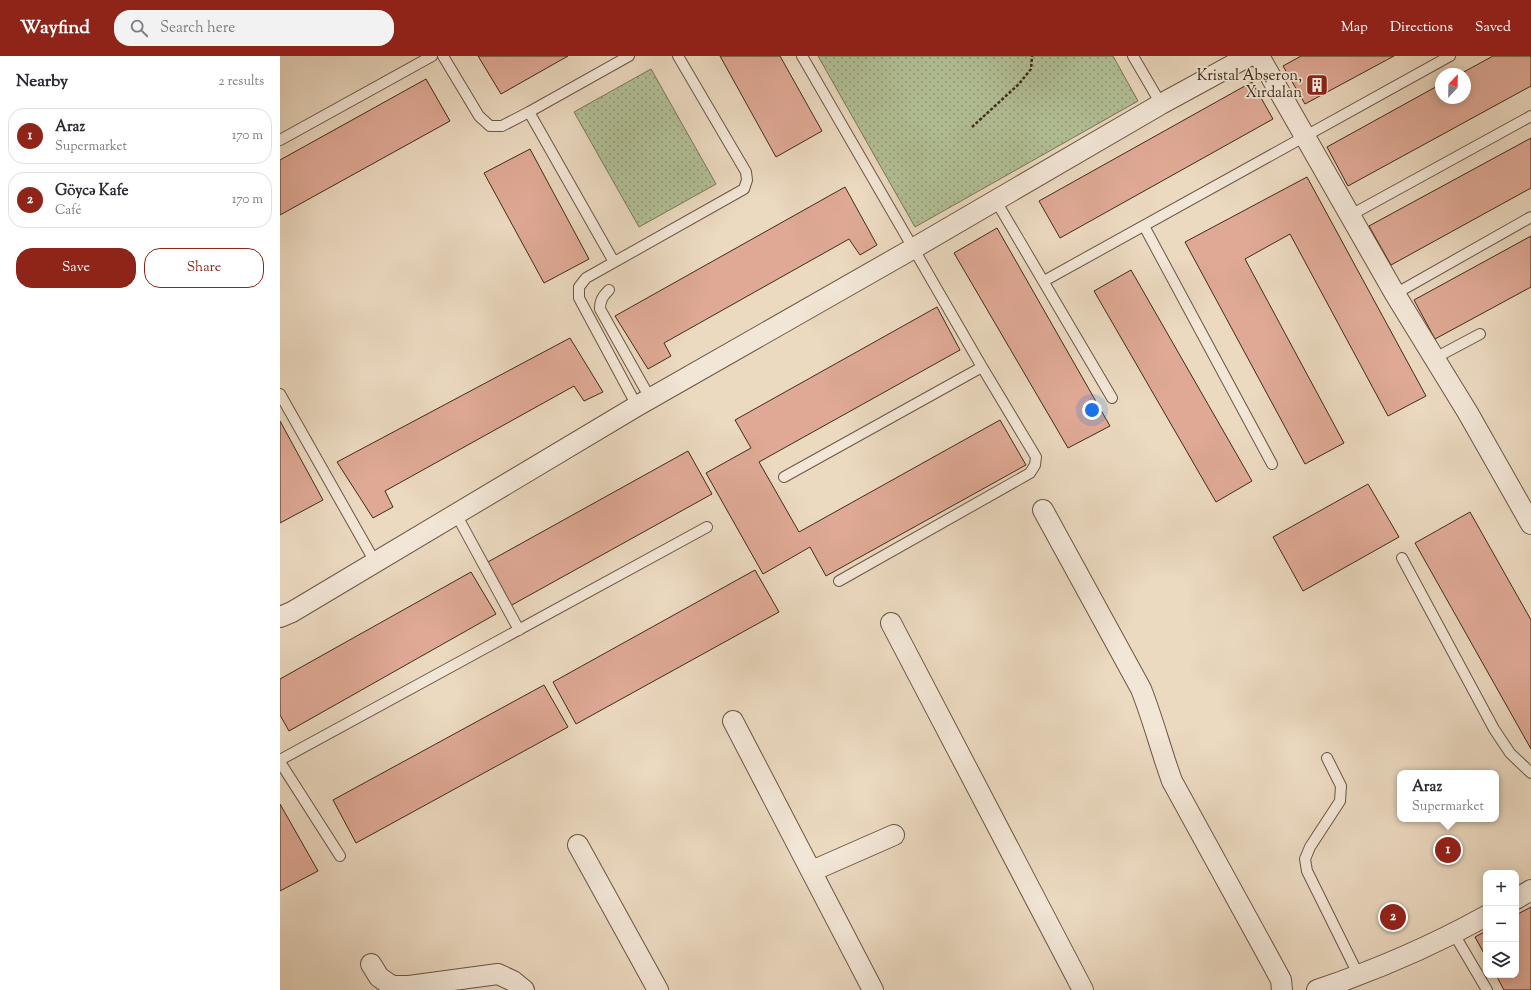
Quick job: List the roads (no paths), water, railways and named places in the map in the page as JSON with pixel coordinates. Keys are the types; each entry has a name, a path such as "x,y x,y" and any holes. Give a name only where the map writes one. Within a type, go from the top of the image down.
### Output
{"street":[{"path":"280,617 292,612 644,402 996,201 1161,104 1249,56"},
{"path":"1259,56 1349,216 1494,456 1531,524"},
{"path":"1043,510 1140,690 1150,712 1162,754 1172,781 1281,980 1282,990"},
{"path":"891,623 1083,990"},
{"path":"733,721 873,990"},
{"path":"812,871 894,835"},
{"path":"578,845 658,990"},
{"path":"1519,897 1531,890"},
{"path":"1317,990 1359,976 1454,934 1483,918"},
{"path":"371,964 379,977 392,986 409,986 498,974 513,981 524,990"}],"lane":[{"path":"280,140 432,56"},
{"path":"443,56 479,116 490,126 502,126 629,56"},
{"path":"644,402 579,298 579,287 586,278 744,189 748,180 746,172 678,56"},
{"path":"802,56 982,367 1036,457 1035,464 1030,473 839,581"},
{"path":"1132,56 1161,104"},
{"path":"1044,281 1450,56"},
{"path":"529,112 614,262"},
{"path":"1349,216 1531,116"},
{"path":"996,201 1112,398"},
{"path":"1395,294 1531,217"},
{"path":"1144,226 1272,464"},
{"path":"609,290 600,302 600,309 644,402"},
{"path":"1435,358 1480,334"},
{"path":"784,477 982,367"},
{"path":"280,394 376,562"},
{"path":"456,514 519,630"},
{"path":"340,856 280,761 707,527"},
{"path":"1402,558 1494,729 1510,753 1531,773"},
{"path":"1327,758 1341,786 1340,801 1315,836 1305,859 1307,871 1359,976"},
{"path":"1454,934 1487,990"}],"place":[{"name":"Kristal Abşeron, Xırdalan","path":"1317,85"},
{"name":"Araz","path":"1448,850"},
{"name":"Göycə Kafe","path":"1393,917"}]}
